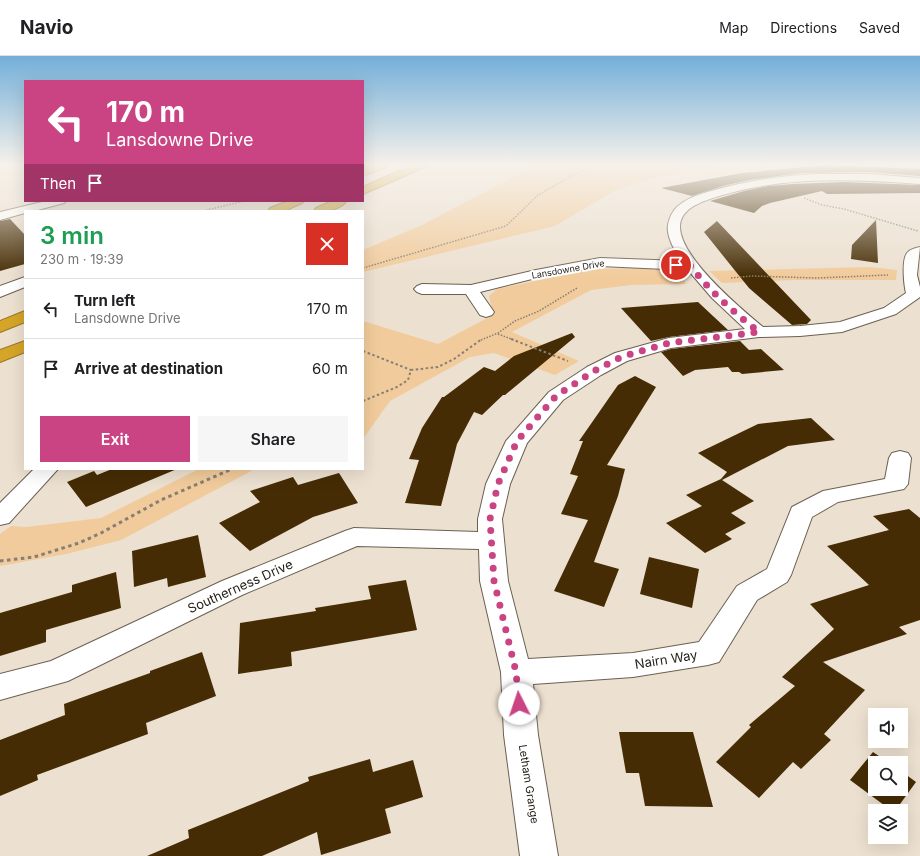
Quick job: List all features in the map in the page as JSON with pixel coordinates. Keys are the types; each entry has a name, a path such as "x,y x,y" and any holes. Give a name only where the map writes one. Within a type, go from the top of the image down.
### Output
{"highway":[{"path":"276,210 295,202"},
{"path":"322,210 339,202"},
{"path":"0,327 24,316"},
{"path":"0,357 24,346"}],"street":[{"path":"0,216 55,202"},
{"path":"692,202 679,212 675,218 674,230 677,240 691,266 702,280 743,320 759,332"},
{"name":"Letham Grange","path":"539,856 521,735 516,672 494,581 490,519 498,484 517,441 556,396 594,371 621,357 669,343 759,332 800,331 842,327 913,302 914,295 910,275 912,254 920,251"},
{"name":"Lansdowne Drive","path":"422,289 471,290 536,274 600,262 691,266"},
{"path":"0,292 24,281"},
{"path":"471,290 486,312"},
{"name":"Nairn Way","path":"516,672 633,665 708,653 747,593 778,574 801,513 831,496 896,484 900,458"},
{"path":"0,517 46,470"},
{"name":"Southerness Drive","path":"0,687 57,672 232,588 354,537 492,541"}],"path":[{"path":"207,210 239,202"},
{"path":"364,268 506,226 530,202"},
{"path":"815,202 844,209 920,232"},
{"path":"702,280 752,276 817,278 876,276"},
{"path":"364,351 411,370 438,367 454,359 484,338 498,333 515,321 539,311 579,287"},
{"path":"498,333 594,371"},
{"path":"364,401 397,387 408,380 411,370"},
{"path":"0,561 9,561 50,553 89,539 136,512 189,485 229,470"}],"shaded area":[{"path":"465,202 595,202 555,226 364,272 364,250 422,225"},
{"path":"870,267 897,270 896,280 795,280 722,283 709,271"},
{"path":"645,268 678,271 686,284 631,285 591,290 512,332 579,361 555,375 494,353 470,357 390,401 364,438 364,321 438,344 493,315 489,296 497,289 592,269"},
{"path":"197,470 253,470 121,540 66,554 0,566 0,534 11,526 26,527 101,518"}],"building":[{"path":"715,202 773,202 762,206 754,213"},
{"path":"10,219 24,234 24,264 0,271 0,221"},
{"path":"876,220 878,263 851,259 852,245"},
{"path":"717,221 811,320 807,324 792,325 749,288 704,232"},
{"path":"698,302 728,330 669,337 651,341 621,308"},
{"path":"572,333 575,337 505,395 503,395 482,415 474,412 457,444 441,506 405,503 419,460 409,459 422,428 442,397 484,367 495,371 514,356"},
{"path":"740,341 749,350 761,349 784,370 742,374 739,372 732,372 728,367 695,370 683,376 661,352 671,349"},
{"path":"635,376 656,387 607,465 625,469 618,496 594,562 619,569 604,607 554,591 588,520 561,514 578,476 570,474 583,441 579,441 618,385"},
{"path":"811,418 835,440 788,446 722,480 754,501 731,513 746,523 725,534 732,539 705,553 666,523 702,506 686,495 721,479 727,472 698,453 758,424"},
{"path":"110,470 175,470 86,507 67,482 94,471 97,475"},
{"path":"339,473 358,503 313,517 250,551 219,523 260,502 250,491 293,477 298,485"},
{"path":"909,509 920,518 920,620 899,627 907,634 823,662 865,690 824,734 831,740 801,769 793,762 759,798 716,762 751,727 749,725 795,686 782,677 834,629 810,604 869,585 827,546 889,530 873,516"},
{"path":"198,535 206,577 168,587 167,578 134,587 132,551"},
{"path":"649,557 699,569 692,608 640,594"},
{"path":"116,572 121,608 46,630 46,642 0,656 0,613 72,592 72,585"},
{"path":"406,580 417,630 291,652 292,666 238,674 240,623 316,611 315,608 371,599 368,586"},
{"path":"202,652 216,696 146,723 148,734 37,775 38,780 0,796 0,740 65,715 64,704 150,673 150,671"},
{"path":"619,732 693,732 713,807 645,806 639,773 626,773"},
{"path":"873,752 879,756 870,756"},
{"path":"868,758 868,793 850,780"},
{"path":"370,759 373,772 413,760 423,797 385,809 391,833 321,855 317,832 262,856 147,856 189,838 188,830 309,781 308,777"},
{"path":"908,776 916,782 908,793"},
{"path":"872,796 906,796 900,804 883,804"}],"route":[{"path":"519,704 516,672 494,581 490,519 498,484 517,441 556,396 594,371 621,357 669,343 759,332 743,320 698,276 691,266 676,265"}]}
